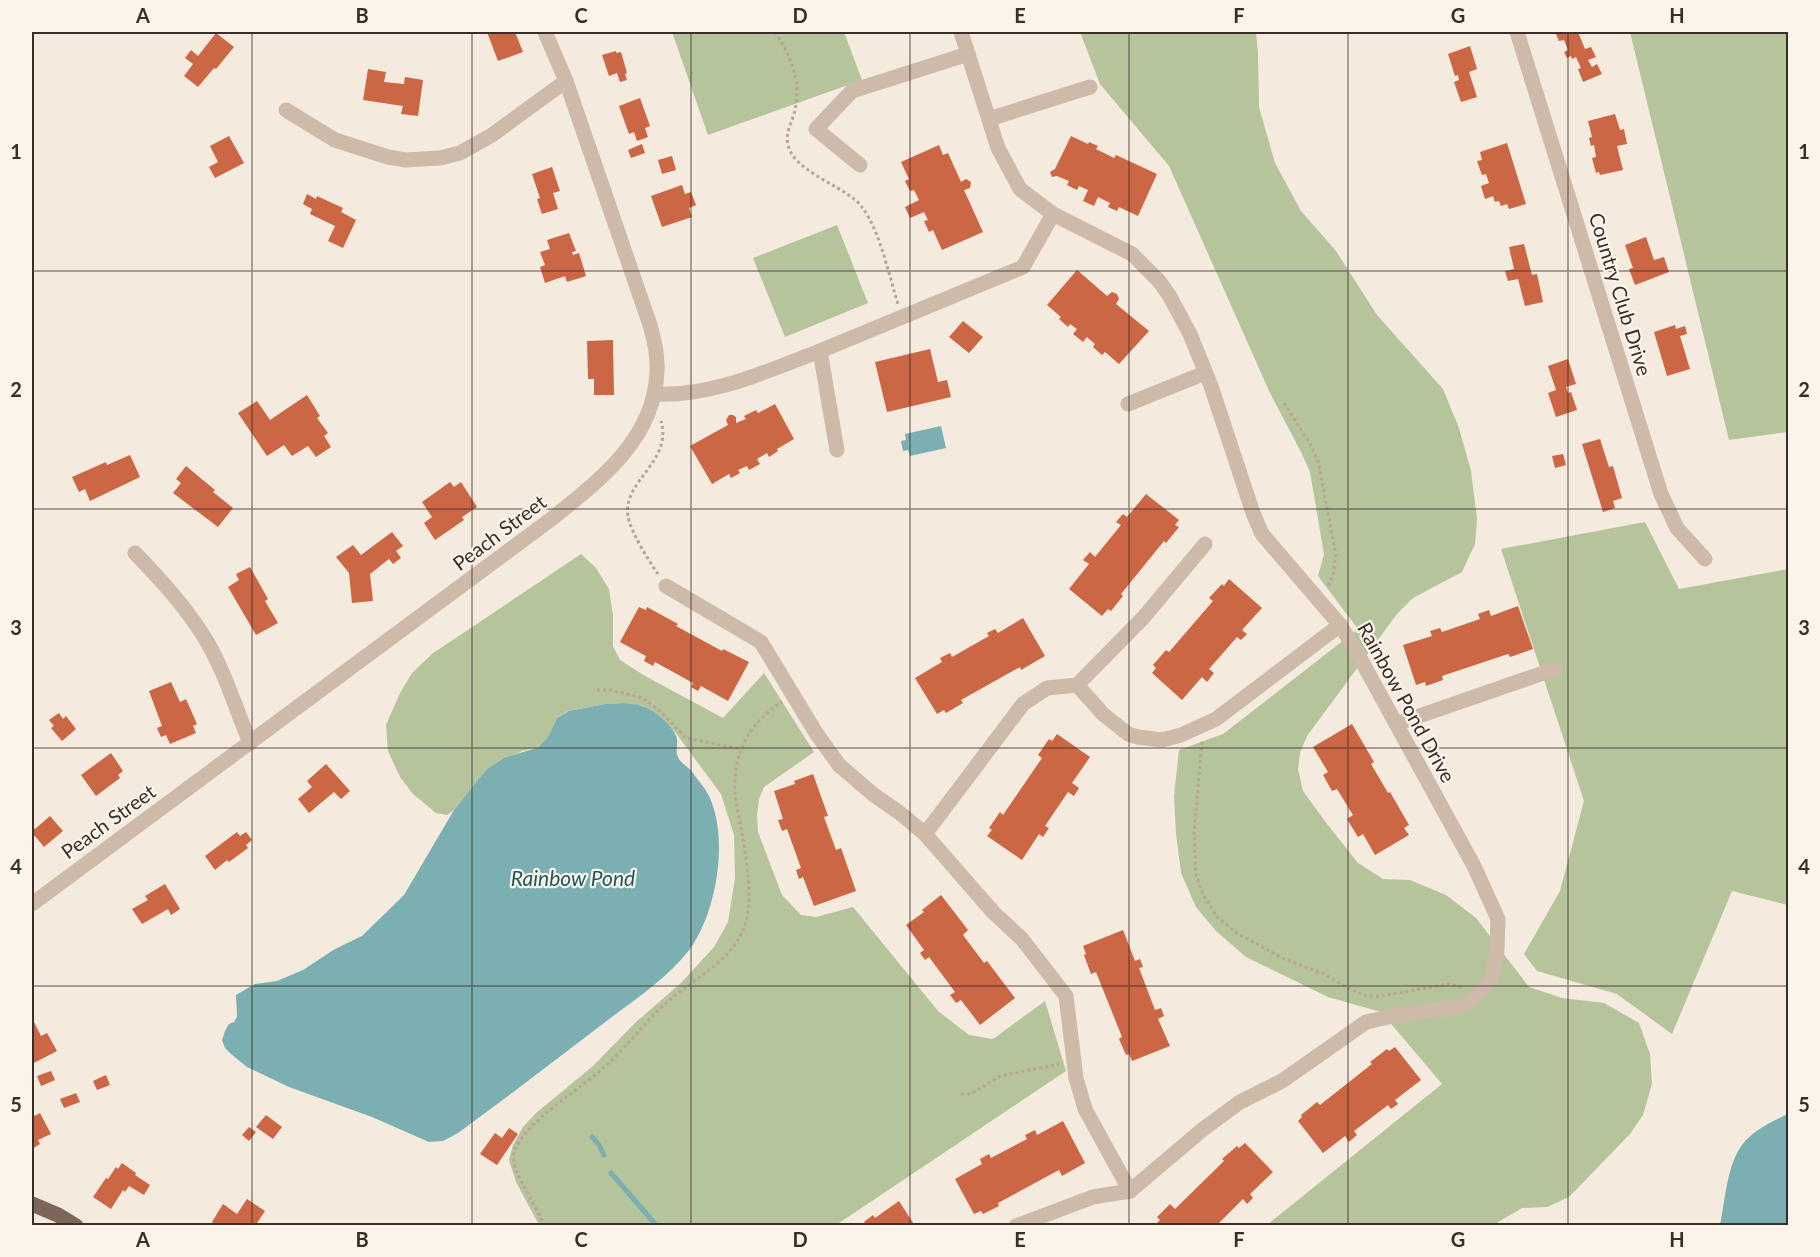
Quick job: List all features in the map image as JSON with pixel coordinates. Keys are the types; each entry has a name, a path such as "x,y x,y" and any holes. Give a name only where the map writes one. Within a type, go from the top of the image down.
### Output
{"main road":[{"path":"32,1204 76,1226"}],"street":[{"name":"Peach Street","path":"32,904 482,572 595,484 619,459 641,428 650,410 654,394 657,362 650,325 566,81 545,32"},
{"name":"Rainbow Pond Drive","path":"961,32 998,148 1020,189 1053,214 1132,254 1159,281 1169,295 1190,334 1205,372 1262,534 1340,625 1354,647 1474,866 1498,919 1497,950 1492,978 1466,1004 1454,1008 1398,1015 1366,1022 1282,1081 1240,1102 1202,1130 1131,1191"},
{"name":"Country Club Drive","path":"1517,32 1661,494 1677,528 1705,558"},
{"path":"860,165 816,129 834,108 852,91 968,54"},
{"path":"286,110 335,140 388,157 406,160 440,158 460,153 492,135 566,81"},
{"path":"989,119 1090,87"},
{"path":"654,394 675,395 736,382 820,351 1023,267 1053,214"},
{"path":"820,351 837,450"},
{"path":"1128,404 1205,372"},
{"path":"925,834 1023,704 1047,688 1077,685 1143,618 1205,544"},
{"path":"135,553 186,610 207,642 250,743"},
{"path":"666,586 757,639 839,765 925,834 993,912 1022,939 1066,996 1076,1078 1085,1109 1131,1191 1093,1197 1016,1226"},
{"path":"1077,685 1103,714 1128,734 1162,740 1180,735 1216,719 1340,625"},
{"path":"1396,724 1555,669"}],"path":[{"path":"775,32 794,66 798,93 788,133 788,144 793,157 855,199 864,208 877,236 902,317"},
{"path":"1284,403 1309,442 1318,461 1336,555 1333,575 1328,587 1317,598"},
{"path":"650,410 660,419 663,428 661,443 653,463 631,495 627,516 666,586"},
{"path":"597,690 610,690 643,699 660,711 686,738 741,749"},
{"path":"545,1226 516,1171 513,1162 514,1150 541,1117 603,1068 671,998 725,956 737,942 745,927 749,890 734,780 737,759 756,724 775,706 793,694"},
{"path":"1203,725 1200,784 1194,832 1196,876 1203,894 1217,917 1238,933 1284,960 1323,974 1366,996 1382,996 1449,984 1458,986 1475,997"},
{"path":"961,1094 970,1094 1000,1076 1057,1065 1074,1057"}],"green space":[{"path":"672,32 844,32 862,80 708,135"},
{"path":"1080,32 1256,32 1259,107 1275,163 1301,211 1336,251 1377,315 1443,389 1459,428 1471,471 1477,519 1475,544 1462,572 1413,598 1397,614 1307,736 1300,753 1298,769 1303,791 1358,863 1383,879 1410,880 1446,895 1476,918 1529,987 1562,998 1604,1003 1639,1023 1650,1054 1652,1084 1643,1115 1630,1134 1569,1197 1547,1207 1522,1208 1493,1225 1267,1225 1442,1084 1381,1012 1328,997 1246,957 1216,931 1196,907 1181,873 1174,796 1179,750 1223,734 1358,629 1318,576 1324,554 1310,472 1270,393 1169,166 1100,84"},
{"path":"1630,32 1788,32 1788,432 1729,440"},
{"path":"837,225 868,303 785,337 753,258"},
{"path":"1645,522 1679,589 1788,569 1788,905 1732,891 1672,1034 1617,994 1537,971 1524,954 1560,891 1584,801 1501,549"},
{"path":"581,554 596,568 609,589 613,615 613,646 620,660 723,718 764,673 814,752 764,787 759,799 757,815 758,832 782,895 801,915 816,917 853,907 938,1011 969,1035 993,1039 1045,1001 1066,1071 836,1225 539,1225 516,1182 509,1160 513,1145 523,1127 536,1113 593,1066 635,1023 682,982 714,947 728,922 735,878 734,835 721,794 675,732 660,717 643,706 624,703 605,704 568,711 557,718 549,735 539,747 522,751 486,770 454,810 447,815 436,813 413,794 400,777 388,751 386,725 412,673 432,654"}],"water":[{"path":"941,426 946,448 910,456 908,450 903,451 901,441 906,440 905,434"},
{"name":"Rainbow Pond","path":"624,703 647,708 663,719 672,729 677,739 679,759 709,796 718,832 717,874 707,915 690,949 659,981 494,1107 443,1141 429,1142 372,1117 289,1087 247,1067 225,1048 222,1040 225,1031 237,1017 236,995 255,984 277,981 303,970 335,949 362,936 404,895 454,810 486,770 504,758 539,747 549,735 557,718 569,711"},
{"path":"1788,1114 1788,1225 1720,1225 1725,1194 1737,1153 1752,1135"}],"building":[{"path":"487,32 515,32 523,52 498,61"},
{"path":"1578,32 1585,49 1591,47 1596,57 1588,60 1592,67 1597,64 1602,74 1583,82 1578,69 1581,68 1576,57 1567,58 1564,52 1568,50 1564,40 1559,41 1556,34"},
{"path":"216,33 234,47 198,87 184,76 193,64 185,58 191,50 198,56"},
{"path":"1470,46 1477,69 1469,72 1477,97 1461,102 1454,82 1459,80 1458,75 1455,76 1448,54"},
{"path":"616,51 616,53 621,52 627,73 625,74 627,80 620,82 617,73 609,76 602,55"},
{"path":"368,69 386,72 384,82 404,84 405,77 423,80 418,116 401,114 403,106 363,100"},
{"path":"640,98 650,126 645,128 648,137 637,141 634,132 629,134 619,106"},
{"path":"1615,114 1620,130 1624,129 1627,144 1617,146 1623,170 1600,175 1599,172 1596,173 1592,158 1596,157 1594,145 1591,146 1589,138 1592,137 1588,121"},
{"path":"229,136 244,163 215,178 209,167 218,162 210,146"},
{"path":"1071,136 1098,146 1096,149 1114,158 1116,155 1157,174 1138,216 1119,207 1117,211 1108,207 1110,203 1098,197 1094,206 1083,201 1088,190 1079,186 1077,190 1067,185 1069,181 1057,176 1052,177 1050,172 1055,169"},
{"path":"1507,143 1526,204 1509,209 1507,204 1501,206 1499,201 1495,202 1493,196 1485,199 1481,186 1489,183 1486,174 1482,175 1477,161 1482,160 1480,152"},
{"path":"642,144 645,153 631,158 628,150"},
{"path":"939,145 943,155 948,153 961,182 966,179 971,182 970,188 964,190 983,232 942,250 933,230 929,232 924,221 928,220 924,212 910,218 905,207 919,200 914,190 910,191 905,181 909,179 901,162"},
{"path":"672,156 676,170 662,174 658,160"},
{"path":"552,167 560,191 553,193 558,209 542,214 537,199 540,198 532,174"},
{"path":"682,185 685,194 691,192 696,205 689,208 692,217 662,227 651,196"},
{"path":"307,194 343,208 341,212 356,220 343,248 328,241 335,226 310,214 312,209 303,204"},
{"path":"569,233 576,251 572,252 573,255 579,253 586,276 567,282 565,276 545,283 540,267 545,265 540,252 550,249 547,240"},
{"path":"1646,237 1654,260 1664,257 1669,272 1635,285 1629,269 1633,268 1625,245"},
{"path":"1524,244 1532,275 1537,274 1543,302 1525,306 1518,279 1508,281 1505,271 1514,269 1509,247"},
{"path":"1077,270 1107,296 1112,292 1117,294 1119,299 1116,304 1149,331 1119,364 1105,352 1102,355 1087,337 1083,342 1073,334 1077,329 1070,324 1068,327 1059,319 1061,317 1047,305"},
{"path":"963,321 983,337 969,353 949,337"},
{"path":"1675,325 1676,329 1685,326 1687,334 1680,336 1690,369 1667,376 1654,332"},
{"path":"613,340 614,395 594,395 594,379 588,379 587,341"},
{"path":"930,349 938,382 947,380 951,397 887,412 875,362"},
{"path":"1568,359 1576,384 1566,387 1568,393 1571,392 1577,410 1556,417 1548,393 1556,390 1548,366"},
{"path":"307,395 320,416 317,418 328,433 324,436 331,447 316,457 308,446 292,456 284,445 267,456 238,413 257,401 270,420"},
{"path":"775,404 794,439 777,449 778,451 769,457 767,453 757,459 760,464 749,470 747,466 738,470 740,473 731,478 729,474 712,484 690,446 728,425 726,420 729,415 736,417 736,423 746,419 744,416 756,410 758,413"},
{"path":"1600,439 1609,467 1613,466 1622,498 1613,501 1615,508 1603,512 1582,444"},
{"path":"1563,454 1566,465 1555,468 1552,456"},
{"path":"130,455 140,477 90,501 85,489 79,492 72,477 106,462 107,465"},
{"path":"186,466 233,508 218,527 173,493 181,483 176,479"},
{"path":"450,482 454,487 461,482 477,507 462,517 464,520 435,540 424,523 432,517 422,502"},
{"path":"1146,494 1179,520 1175,525 1179,527 1166,543 1164,541 1121,594 1123,596 1111,611 1108,609 1102,616 1069,589 1089,564 1083,560 1090,552 1095,557 1121,525 1116,522 1123,514 1127,517"},
{"path":"392,532 403,546 396,551 401,558 393,564 389,559 370,574 373,601 352,603 349,573 336,557 353,545 361,555"},
{"path":"250,567 278,623 256,635 228,587 239,580 236,574"},
{"path":"1229,579 1262,608 1242,630 1247,634 1241,640 1237,637 1209,669 1214,673 1207,682 1202,677 1182,700 1152,673 1156,668 1153,665 1166,650 1169,652 1213,601 1209,598"},
{"path":"1518,606 1533,649 1510,657 1508,654 1442,676 1443,680 1426,686 1425,682 1416,685 1403,645 1432,636 1430,631 1440,628 1442,632 1480,619 1478,614 1489,610 1491,616"},
{"path":"639,607 646,610 647,607 722,651 723,649 749,662 728,701 701,686 698,691 691,687 693,683 655,662 653,666 644,661 646,656 620,642"},
{"path":"1023,618 1045,656 1021,670 1020,667 961,700 963,703 946,713 944,710 937,714 915,678 942,662 940,658 950,653 952,657 989,636 987,633 995,629 998,633"},
{"path":"171,682 180,702 186,699 197,724 193,726 196,733 170,744 166,735 161,737 157,728 162,726 149,691"},
{"path":"59,713 63,719 66,716 76,729 62,741 51,728 54,726 49,720"},
{"path":"1352,724 1374,762 1371,764 1409,825 1404,828 1409,835 1375,855 1363,834 1358,837 1347,819 1353,815 1337,789 1332,791 1323,775 1328,772 1313,747"},
{"path":"1057,734 1090,757 1072,783 1079,788 1074,796 1068,792 1045,826 1049,828 1043,837 1039,834 1022,860 987,836 992,830 989,828 1000,812 1003,815 1042,758 1038,755 1049,739 1052,741"},
{"path":"111,753 123,771 118,775 120,778 96,796 81,775"},
{"path":"326,764 350,791 341,799 334,792 309,813 298,799 312,787 307,781"},
{"path":"813,774 828,816 824,817 836,850 841,848 856,891 814,906 803,877 799,879 796,870 801,868 787,829 782,831 778,820 783,819 774,791 795,784 794,781"},
{"path":"50,816 63,831 44,847 35,836 32,839 32,825 35,829"},
{"path":"237,832 240,836 246,832 252,840 246,845 248,848 215,870 205,856"},
{"path":"165,884 180,909 171,915 168,909 142,924 132,909 148,900 145,896"},
{"path":"941,895 968,930 963,935 984,963 987,961 1015,998 980,1025 961,1000 956,1003 950,995 955,992 929,957 925,960 920,953 924,950 906,925 924,912 922,910"},
{"path":"1123,930 1135,961 1140,959 1143,967 1139,968 1155,1010 1161,1008 1164,1016 1158,1019 1170,1046 1132,1061 1129,1054 1126,1055 1119,1039 1122,1037 1096,972 1091,974 1083,946"},
{"path":"32,1018 41,1036 47,1033 57,1051 32,1064"},
{"path":"1395,1047 1421,1080 1395,1100 1398,1104 1391,1109 1388,1105 1354,1131 1357,1135 1349,1142 1345,1136 1323,1153 1298,1121 1301,1115 1317,1102 1320,1105 1372,1064 1370,1062 1387,1049 1389,1051"},
{"path":"51,1071 55,1080 41,1086 37,1076"},
{"path":"106,1075 110,1085 97,1090 93,1081"},
{"path":"76,1093 80,1102 64,1108 60,1099"},
{"path":"40,1113 51,1134 38,1140 40,1144 32,1149 32,1117"},
{"path":"266,1115 282,1127 273,1139 256,1127"},
{"path":"1063,1121 1085,1163 1062,1176 1059,1170 998,1203 999,1206 983,1214 981,1211 974,1214 955,1179 982,1164 980,1159 989,1154 991,1158 1027,1139 1025,1135 1035,1130 1037,1135"},
{"path":"249,1127 256,1132 249,1141 242,1135"},
{"path":"509,1128 518,1134 497,1165 480,1154 495,1133 502,1138"},
{"path":"1245,1143 1273,1172 1250,1194 1253,1198 1247,1204 1243,1199 1216,1226 1154,1226 1160,1220 1157,1217 1170,1204 1175,1209 1224,1161 1222,1159 1237,1146 1239,1148"},
{"path":"122,1163 150,1185 144,1195 129,1186 125,1192 123,1190 111,1209 93,1197 106,1178 108,1179 116,1167 118,1169"},
{"path":"247,1199 265,1211 255,1226 217,1226 212,1222 223,1204 237,1214"},
{"path":"899,1201 915,1226 867,1226 864,1222 873,1215 875,1218"}],"waterway":[{"path":"592,1137 604,1155"},
{"path":"611,1173 657,1226"}]}
